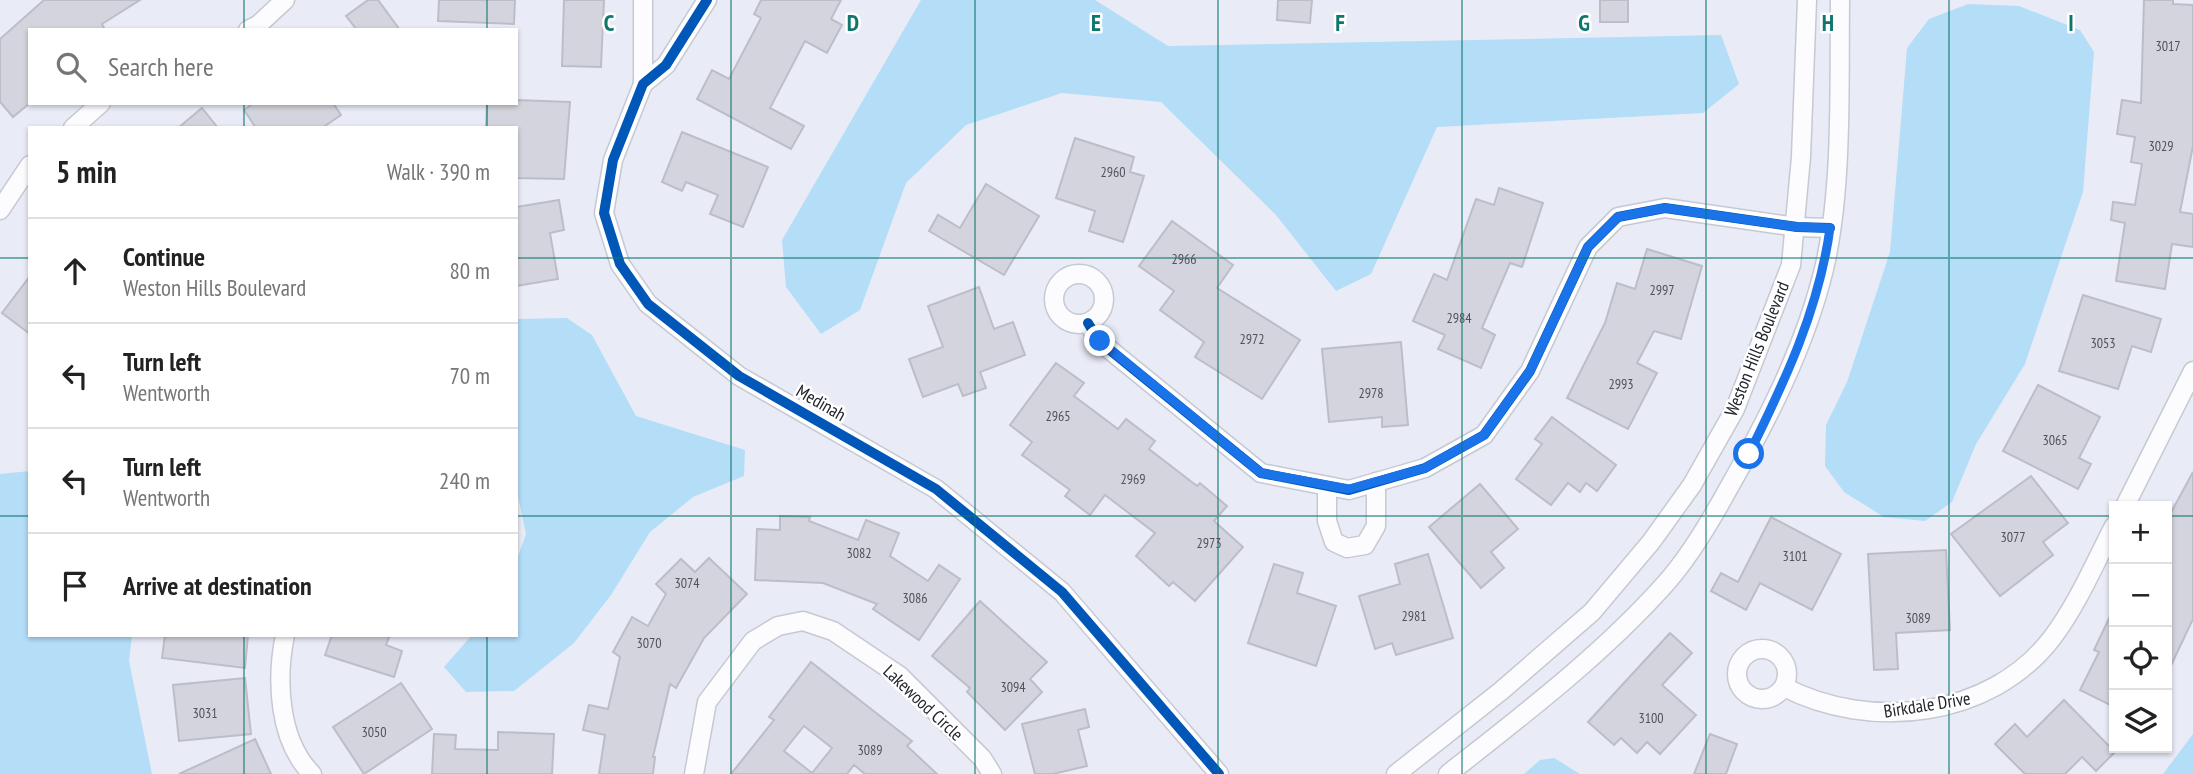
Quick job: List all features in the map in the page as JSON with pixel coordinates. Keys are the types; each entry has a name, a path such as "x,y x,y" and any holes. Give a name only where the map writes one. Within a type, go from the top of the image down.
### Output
{"street":[{"path":"252,28 285,0"},
{"path":"643,0 643,84"},
{"name":"Medinah","path":"707,0 666,65 643,84 612,160 604,213 621,264 648,304 739,376 936,489 1051,584 1167,711 1219,774"},
{"name":"Weston Hills Boulevard","path":"1396,774 1501,691 1592,612 1651,542 1692,485 1735,409 1791,265 1797,227 1807,0"},
{"name":"Weston Hills Boulevard","path":"1448,774 1610,640 1668,582 1711,521 1783,385 1814,304 1824,267 1830,228 1835,171 1840,0"},
{"path":"74,126 98,105"},
{"path":"0,210 28,168"},
{"path":"1088,323 1100,341 1261,473 1349,489 1425,468 1484,435 1530,371 1588,247 1618,217 1665,208 1797,227 1830,228"},
{"path":"2128,501 2193,370"},
{"path":"1327,486 1327,521 1334,542 1348,548 1364,545 1376,526 1376,482"},
{"name":"Birkdale Drive","path":"1784,687 1812,702 1885,715 1976,698 2016,672 2051,639 2109,535"},
{"name":"Lakewood Circle","path":"694,774 707,702 753,641 778,626 803,621 833,631 900,676 982,758 992,774"},
{"path":"285,637 279,661 283,718 304,767 312,774"}],"water":[{"path":"921,0 1095,0 1168,46 1721,35 1739,84 1703,113 1437,127 1371,274 1336,291 1276,215 1161,102 1062,93 966,125 906,183 860,310 821,334 786,287 782,240"},
{"path":"1968,4 2019,6 2080,30 2094,52 2083,192 2025,364 1976,444 1952,502 1925,521 1884,517 1844,492 1825,466 1826,425 1847,382 1890,252 1907,48 1929,19"},
{"path":"567,318 592,335 636,416 745,450 744,476 693,497 650,532 611,595 574,643 514,691 466,692 444,667 470,637 518,637 518,556 526,534 518,496 518,319"},
{"path":"28,471 28,637 132,637 129,661 152,774 0,774 0,474"},
{"path":"2193,734 2193,774 2163,774"},
{"path":"1554,758 1580,774 1524,774 1540,760"}],"building":[{"path":"44,0 140,0 102,24 104,28 28,28 28,105 13,117 0,102 0,39"},
{"path":"368,0 378,0 399,28 355,28 346,16"},
{"path":"439,0 515,0 514,24 438,21"},
{"path":"564,0 604,0 601,67 562,66"},
{"path":"761,0 841,0 831,19 842,25 827,53 805,41 770,108 804,126 791,149 697,99 712,70 729,79 761,18 754,14"},
{"path":"1278,0 1312,0 1310,23 1277,20"},
{"path":"1600,0 1628,0 1628,22 1600,22"},
{"path":"2144,0 2173,0 2173,4 2193,5 2193,146 2180,212 2193,214 2193,247 2172,244 2165,289 2116,281 2125,223 2111,220 2113,202 2135,205 2142,164 2131,162 2135,137 2117,134 2122,100 2141,103"},
{"path":"518,100 570,102 564,179 518,178 518,126 486,126 487,105 518,105"},
{"path":"251,105 334,105 341,115 325,126 255,126 244,110"},
{"path":"202,108 216,126 180,126"},
{"path":"682,132 768,167 743,227 710,214 718,195 686,182 682,191 662,182"},
{"path":"1075,138 1134,157 1130,172 1144,176 1123,242 1089,231 1095,211 1056,198"},
{"path":"986,184 1039,216 1004,275 929,231 938,215 960,228"},
{"path":"1499,188 1543,203 1522,267 1510,263 1482,328 1495,335 1481,368 1438,349 1445,335 1413,321 1434,274 1447,280 1476,199 1494,205"},
{"path":"559,200 564,230 550,233 558,279 518,286 518,207"},
{"path":"1172,221 1233,265 1217,288 1300,340 1262,399 1195,357 1204,342 1160,310 1174,291 1139,266"},
{"path":"1647,249 1702,266 1681,339 1654,331 1637,363 1657,373 1628,429 1567,398 1605,323 1617,283 1635,289"},
{"path":"28,279 28,332 2,313"},
{"path":"979,287 994,329 1013,322 1025,355 980,372 986,388 963,396 958,384 923,397 909,359 943,347 928,306"},
{"path":"2083,295 2161,319 2151,352 2132,346 2118,389 2059,371"},
{"path":"1401,342 1408,425 1382,427 1382,417 1329,422 1322,349"},
{"path":"1056,363 1084,383 1074,396 1118,429 1126,419 1155,441 1149,449 1197,486 1200,483 1227,506 1214,521 1243,547 1195,601 1173,582 1169,586 1136,556 1155,533 1105,495 1090,515 1065,496 1070,490 1022,455 1032,442 1010,425"},
{"path":"2038,385 2100,417 2079,458 2091,464 2078,489 2003,451"},
{"path":"1552,417 1616,465 1597,491 1586,483 1580,492 1568,483 1551,505 1516,479 1542,444 1535,439"},
{"path":"2193,472 2193,619 2172,663 2172,564 2172,511"},
{"path":"2031,476 2068,523 2043,542 2053,555 2000,596 1951,534"},
{"path":"1480,484 1518,529 1491,552 1504,568 1481,588 1429,527"},
{"path":"780,516 810,517 809,521 858,540 866,520 899,533 890,556 928,581 939,565 960,579 919,640 873,609 877,604 823,583 755,580 757,529 780,530"},
{"path":"1771,517 1841,554 1812,610 1760,583 1746,610 1711,591 1721,573 1738,582"},
{"path":"1946,550 1950,630 1896,633 1898,669 1874,670 1868,554"},
{"path":"1428,554 1453,638 1396,655 1392,643 1375,649 1359,596 1400,584 1395,564"},
{"path":"709,558 747,594 704,638 676,688 670,684 653,757 653,774 599,774 605,735 583,730 589,705 608,709 620,657 613,652 632,617 648,626 666,594 656,584 681,559 695,572"},
{"path":"1274,564 1303,573 1297,593 1336,606 1316,666 1248,643"},
{"path":"980,601 1047,662 1030,679 1042,692 1005,730 967,692 970,688 932,656"},
{"path":"2109,618 2109,704 2080,690 2099,652 2094,650"},
{"path":"1670,633 1692,653 1662,685 1696,715 1660,754 1647,742 1637,753 1621,738 1614,745 1588,722"},
{"path":"165,637 248,637 245,668 162,658"},
{"path":"331,637 389,637 386,645 402,651 394,677 325,655"},
{"path":"811,662 912,741 907,746 937,774 865,774 854,765 847,774 731,774 774,720 769,717","holes":["804,726 832,748 812,773 784,751"]},
{"path":"245,678 251,734 179,741 173,685"},
{"path":"401,683 432,729 364,774 333,727"},
{"path":"2064,700 2109,746 2109,753 2114,753 2096,771 2082,757 2065,774 2025,774 1995,744 2015,724 2027,737"},
{"path":"1085,709 1089,727 1078,730 1087,766 1053,774 1035,774 1022,724"},
{"path":"498,732 554,734 552,774 432,774 434,734 456,735 455,749 498,750"},
{"path":"1710,734 1737,744 1726,774 1694,774"},
{"path":"255,739 271,774 179,774"}],"cycle path":[{"path":"707,0 666,65 643,84 613,160 604,213 620,264 648,304 739,376 936,489 1062,592 1219,774"},
{"path":"1088,323 1099,341 1261,473 1349,490 1425,468 1484,435 1530,371 1588,247 1618,217 1665,208 1797,227 1830,228"}],"route":[{"path":"1100,341 1261,473 1293,481 1349,489 1425,468 1484,435 1530,371 1588,247 1618,217 1665,208 1797,227 1830,228 1824,267 1814,304 1783,385 1749,454"}]}
